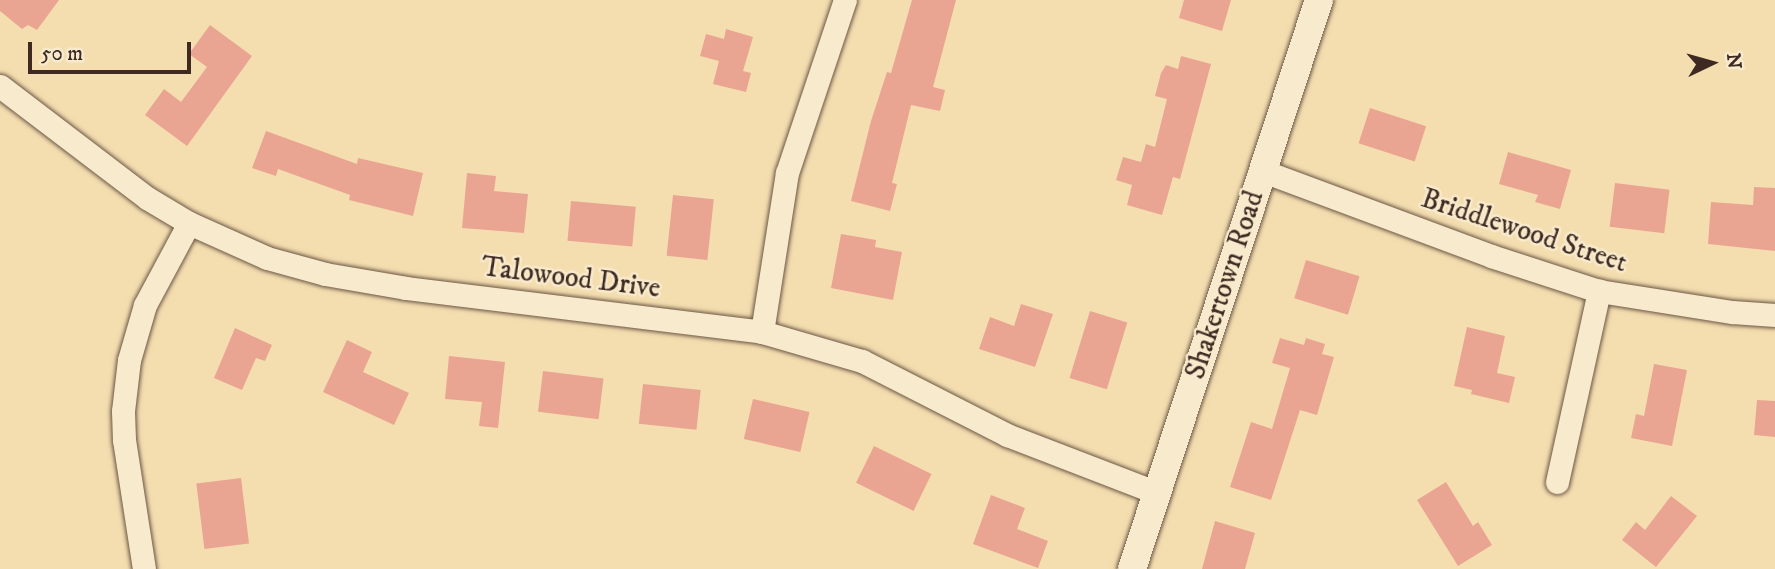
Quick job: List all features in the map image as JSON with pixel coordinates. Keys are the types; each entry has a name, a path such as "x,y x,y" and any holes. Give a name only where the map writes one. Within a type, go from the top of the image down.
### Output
{"street":[{"path":"762,332 787,173 845,0"},
{"name":"Shakertown Road","path":"1132,569 1319,0"},
{"name":"Talowood Drive","path":"0,86 112,173 189,223 267,258 325,274 406,288 762,332 862,361 1007,435 1157,493"},
{"name":"Briddlewood Street","path":"1263,171 1491,256 1599,291 1732,312 1775,315"},
{"path":"144,569 124,440 123,411 129,360 145,305 189,223"},
{"path":"1557,482 1599,291"}],"building":[{"path":"0,0 59,0 37,30 28,25 22,29 0,11"},
{"path":"912,0 956,0 933,87 945,90 940,111 911,105 892,183 897,184 890,211 851,201 871,121 887,72 891,73"},
{"path":"1184,0 1231,0 1222,31 1179,18"},
{"path":"210,25 252,56 187,146 145,115 164,89 181,102 207,67 189,54"},
{"path":"726,29 753,37 743,71 751,73 746,92 713,84 719,61 700,56 706,34 724,39"},
{"path":"1181,56 1211,64 1180,179 1173,177 1162,215 1127,205 1132,185 1116,180 1123,157 1141,162 1146,144 1155,147 1167,99 1155,96 1161,73 1166,65 1178,69"},
{"path":"1370,108 1426,126 1415,161 1359,143"},
{"path":"266,131 357,164 358,158 423,173 413,216 349,200 350,195 278,169 276,176 252,168"},
{"path":"1508,152 1571,170 1560,209 1535,202 1538,195 1499,184"},
{"path":"467,173 496,176 494,191 528,194 524,233 462,228"},
{"path":"1615,183 1670,190 1664,233 1610,227"},
{"path":"1754,187 1775,188 1775,251 1708,244 1711,202 1753,205"},
{"path":"673,195 714,199 707,260 667,256"},
{"path":"571,201 636,207 632,247 568,241"},
{"path":"841,234 876,240 875,247 902,252 893,300 831,288"},
{"path":"1306,260 1360,276 1348,315 1294,298"},
{"path":"1021,304 1053,314 1035,367 979,349 990,317 1014,326"},
{"path":"1090,311 1127,322 1107,389 1070,378"},
{"path":"1467,327 1505,336 1497,373 1515,377 1509,403 1471,394 1472,390 1454,386"},
{"path":"235,328 272,345 265,361 256,358 242,390 214,378"},
{"path":"1280,338 1304,345 1306,338 1325,344 1322,354 1334,357 1317,415 1300,410 1271,500 1230,487 1251,422 1272,429 1290,368 1272,363"},
{"path":"347,340 372,352 363,372 409,393 394,425 323,392"},
{"path":"449,356 505,362 498,428 479,426 482,402 445,399"},
{"path":"1654,364 1687,370 1672,446 1631,438 1636,414 1644,416"},
{"path":"543,371 604,378 599,419 538,412"},
{"path":"643,384 701,390 697,430 639,424"},
{"path":"753,399 810,412 800,452 744,439"},
{"path":"1757,400 1775,401 1775,437 1754,435"},
{"path":"874,446 932,474 914,511 856,483"},
{"path":"241,478 249,544 204,549 196,483"},
{"path":"1446,482 1473,526 1478,522 1492,545 1458,566 1417,500"},
{"path":"991,495 1025,508 1017,529 1048,541 1038,568 973,544"},
{"path":"1671,496 1697,516 1656,567 1622,540 1636,522 1645,530"},
{"path":"1215,521 1255,533 1245,569 1202,569"}]}
